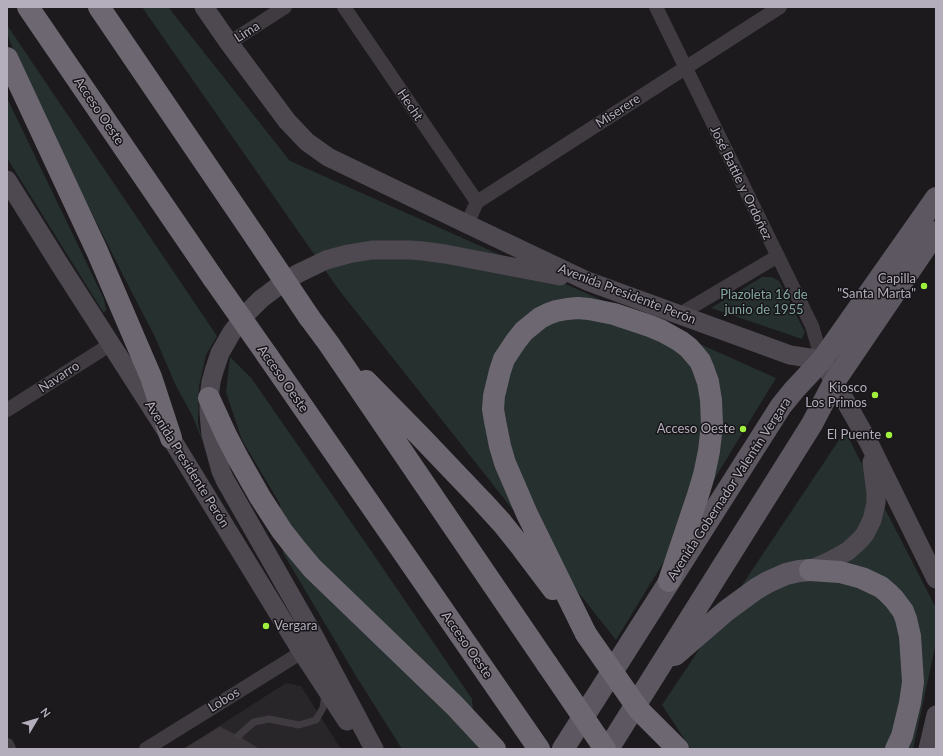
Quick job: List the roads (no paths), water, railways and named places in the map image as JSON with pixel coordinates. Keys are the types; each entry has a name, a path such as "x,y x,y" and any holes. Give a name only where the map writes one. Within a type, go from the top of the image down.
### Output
{"highway":[{"name":"Acceso Oeste","path":"28,7 213,278 539,749"},
{"path":"99,7 547,664 607,749"},
{"path":"7,58 100,258 151,376 171,438"},
{"path":"585,633 527,514 500,446 493,409 494,396 500,371 513,344 524,331 536,321 548,314 556,311 578,308 614,314 662,331 689,348 700,361 708,382 711,400 712,425 709,451 698,495 669,582"},
{"path":"329,344 420,436 502,523 585,633 639,710 664,749"},
{"path":"209,398 232,448 260,497 282,531 297,550 312,568 454,706 495,749"},
{"path":"810,570 840,572 862,578 888,593 903,612 910,636 913,682 910,703 902,736 896,749"},
{"path":"639,710 678,749"}],"main road":[{"name":"Avenida Presidente Perón","path":"204,7 287,121 307,142 328,157 587,281 790,355 822,360"},
{"name":"Avenida Presidente Perón","path":"7,180 171,438 302,652 365,749"},
{"name":"Avenida Gobernador Valentín Vergara","path":"563,749 781,406 822,360 936,198"},
{"path":"607,749 658,671 812,424 834,382 936,232"},
{"path":"374,749 314,636 225,480 211,435 209,419 209,398 214,371 220,353 232,332 246,314 261,299 285,281 299,273 326,260 348,254 372,250 423,251 587,281"},
{"path":"822,360 868,441 936,579"},
{"path":"658,671 726,611 756,589 786,574 810,570 830,561 848,551 860,540 865,534 872,520 876,503 874,469 868,441"},
{"path":"928,749 936,715"}],"street":[{"name":"Lima","path":"229,43 285,7"},
{"name":"Hecht","path":"344,7 477,202"},
{"name":"José Battle y Ordoñez","path":"656,7 812,326 822,360"},
{"name":"Miserere","path":"477,202 780,7"},
{"path":"467,224 477,202"},
{"path":"680,314 778,256"},
{"name":"Navarro","path":"7,410 111,344"},
{"name":"Lobos","path":"146,749 302,652"},
{"path":"7,745 9,749"}],"lane":[{"path":"238,736 254,722 269,719 299,725 316,720 324,708 325,688"}],"place":[{"name":"Capilla \"Santa Marta\"","path":"924,286"},
{"name":"Kiosco Los Primos","path":"875,395"},
{"name":"Acceso Oeste","path":"743,429"},
{"name":"El Puente","path":"889,435"},
{"name":"Vergara","path":"266,626"}],"park label":[{"name":"Plazoleta 16 de junio de 1955","path":"764,302"}]}
